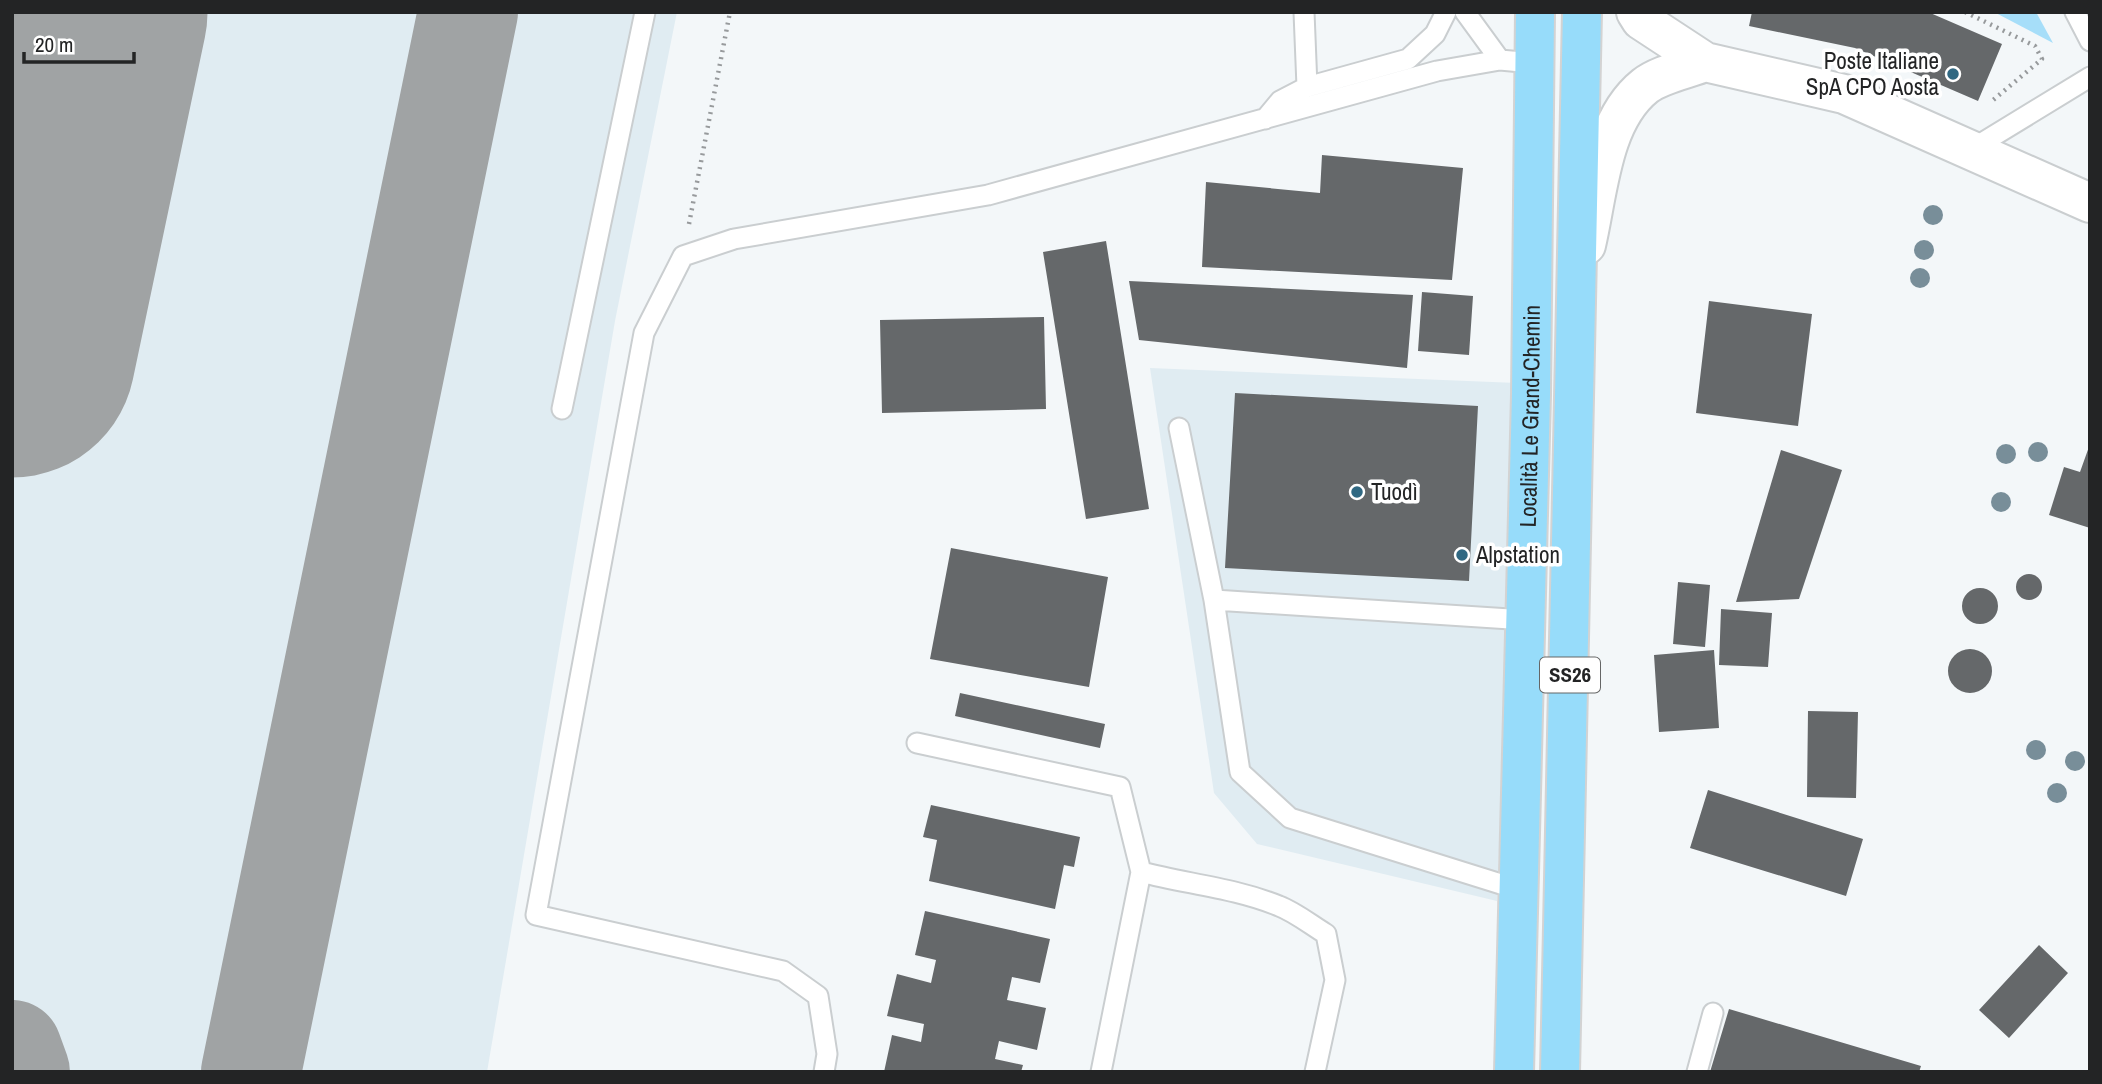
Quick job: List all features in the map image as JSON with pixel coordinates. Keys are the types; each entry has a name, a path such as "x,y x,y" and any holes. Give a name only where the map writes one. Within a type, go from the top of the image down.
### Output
{"main road":[{"name":"Località Le Grand-Chemin","path":"1514,1072 1527,620 1516,61 1535,12"},
{"name":"Località Le Grand-Chemin","path":"1560,1072 1583,12"}],"street":[{"path":"1636,12 1641,20 1705,62 1844,94 2090,203"},
{"path":"1579,278 1609,142 1624,110 1646,85 1705,62"}],"lane":[{"path":"562,410 645,12"},
{"path":"1265,119 1280,101 1307,87 1408,59 1436,34 1446,12"},
{"path":"1465,12 1516,61"},
{"path":"2075,12 2090,41"},
{"path":"1300,18 1307,87"},
{"path":"824,1072 827,1054 818,996 783,971 536,915 644,333 683,256 734,239 988,195 1437,71 1516,61"},
{"path":"1972,149 2090,78"},
{"path":"1179,428 1214,600 1240,772 1290,818 1520,890"},
{"path":"1214,600 1527,620"},
{"path":"917,743 1120,787 1141,872 1101,1072"},
{"path":"1141,872 1191,885 1245,893 1282,907 1326,934 1335,980 1315,1072"},
{"path":"1697,1072 1713,1013"}],"path":[{"path":"683,256 730,12"}],"shaded area":[{"path":"12,12 677,12 615,321 487,1072 12,1072"},
{"path":"1994,12 2036,12 2053,43"},
{"path":"1150,368 1517,383 1497,901 1257,844 1214,793"}],"building":[{"name":"Poste Italiane SpA CPO Aosta","path":"1752,12 1928,12 2002,44 1978,101 1855,48 1749,26"},
{"path":"1322,155 1463,168 1452,280 1202,267 1206,182 1320,193"},
{"path":"1106,241 1149,509 1086,519 1043,252"},
{"path":"1129,281 1413,295 1407,368 1139,340"},
{"path":"1422,292 1473,296 1469,355 1418,351"},
{"path":"1709,301 1812,314 1798,426 1696,413"},
{"path":"1044,317 1046,409 882,413 880,320"},
{"path":"1235,393 1478,406 1469,581 1225,568"},
{"path":"2090,444 2090,528 2049,515 2064,467 2080,472"},
{"path":"1781,450 1842,470 1799,599 1736,602"},
{"path":"951,548 1108,577 1089,687 930,659"},
{"path":"2029,574 2038,578 2042,587 2038,596 2029,600 2020,596 2016,587 2020,578"},
{"path":"1678,582 1710,585 1705,647 1673,644"},
{"path":"1980,588 1993,593 1998,606 1993,619 1980,624 1967,619 1962,606 1967,593"},
{"path":"1721,609 1772,613 1768,667 1719,665"},
{"path":"1970,649 1979,650 1986,655 1991,662 1991,680 1986,687 1979,692 1970,693 1961,692 1954,687 1949,680 1948,671 1949,662 1954,655 1961,650"},
{"path":"1714,650 1719,728 1659,732 1654,655"},
{"path":"960,693 1105,724 1100,748 955,716"},
{"path":"1808,711 1858,712 1856,798 1807,797"},
{"path":"1708,790 1863,839 1846,896 1690,848"},
{"path":"931,805 1080,837 1074,867 1064,865 1055,909 929,881 937,840 923,837"},
{"path":"925,911 1050,939 1040,983 1012,977 1007,1000 1046,1008 1037,1050 999,1041 995,1059 1023,1065 1021,1072 884,1072 892,1035 921,1042 924,1024 887,1016 897,974 931,983 936,960 915,955"},
{"path":"2039,945 2068,973 2009,1038 1979,1010"},
{"path":"1729,1009 1921,1066 1919,1072 1710,1072"}],"taxiway":[{"path":"251,1072 468,12"},
{"path":"12,1050 20,1072"}],"runway":[{"path":"12,354 84,12"}],"place":[{"name":"Poste Italiane SpA CPO Aosta","path":"1953,74"},
{"name":"Tuodì","path":"1357,492"},
{"name":"Alpstation","path":"1462,555"}]}
